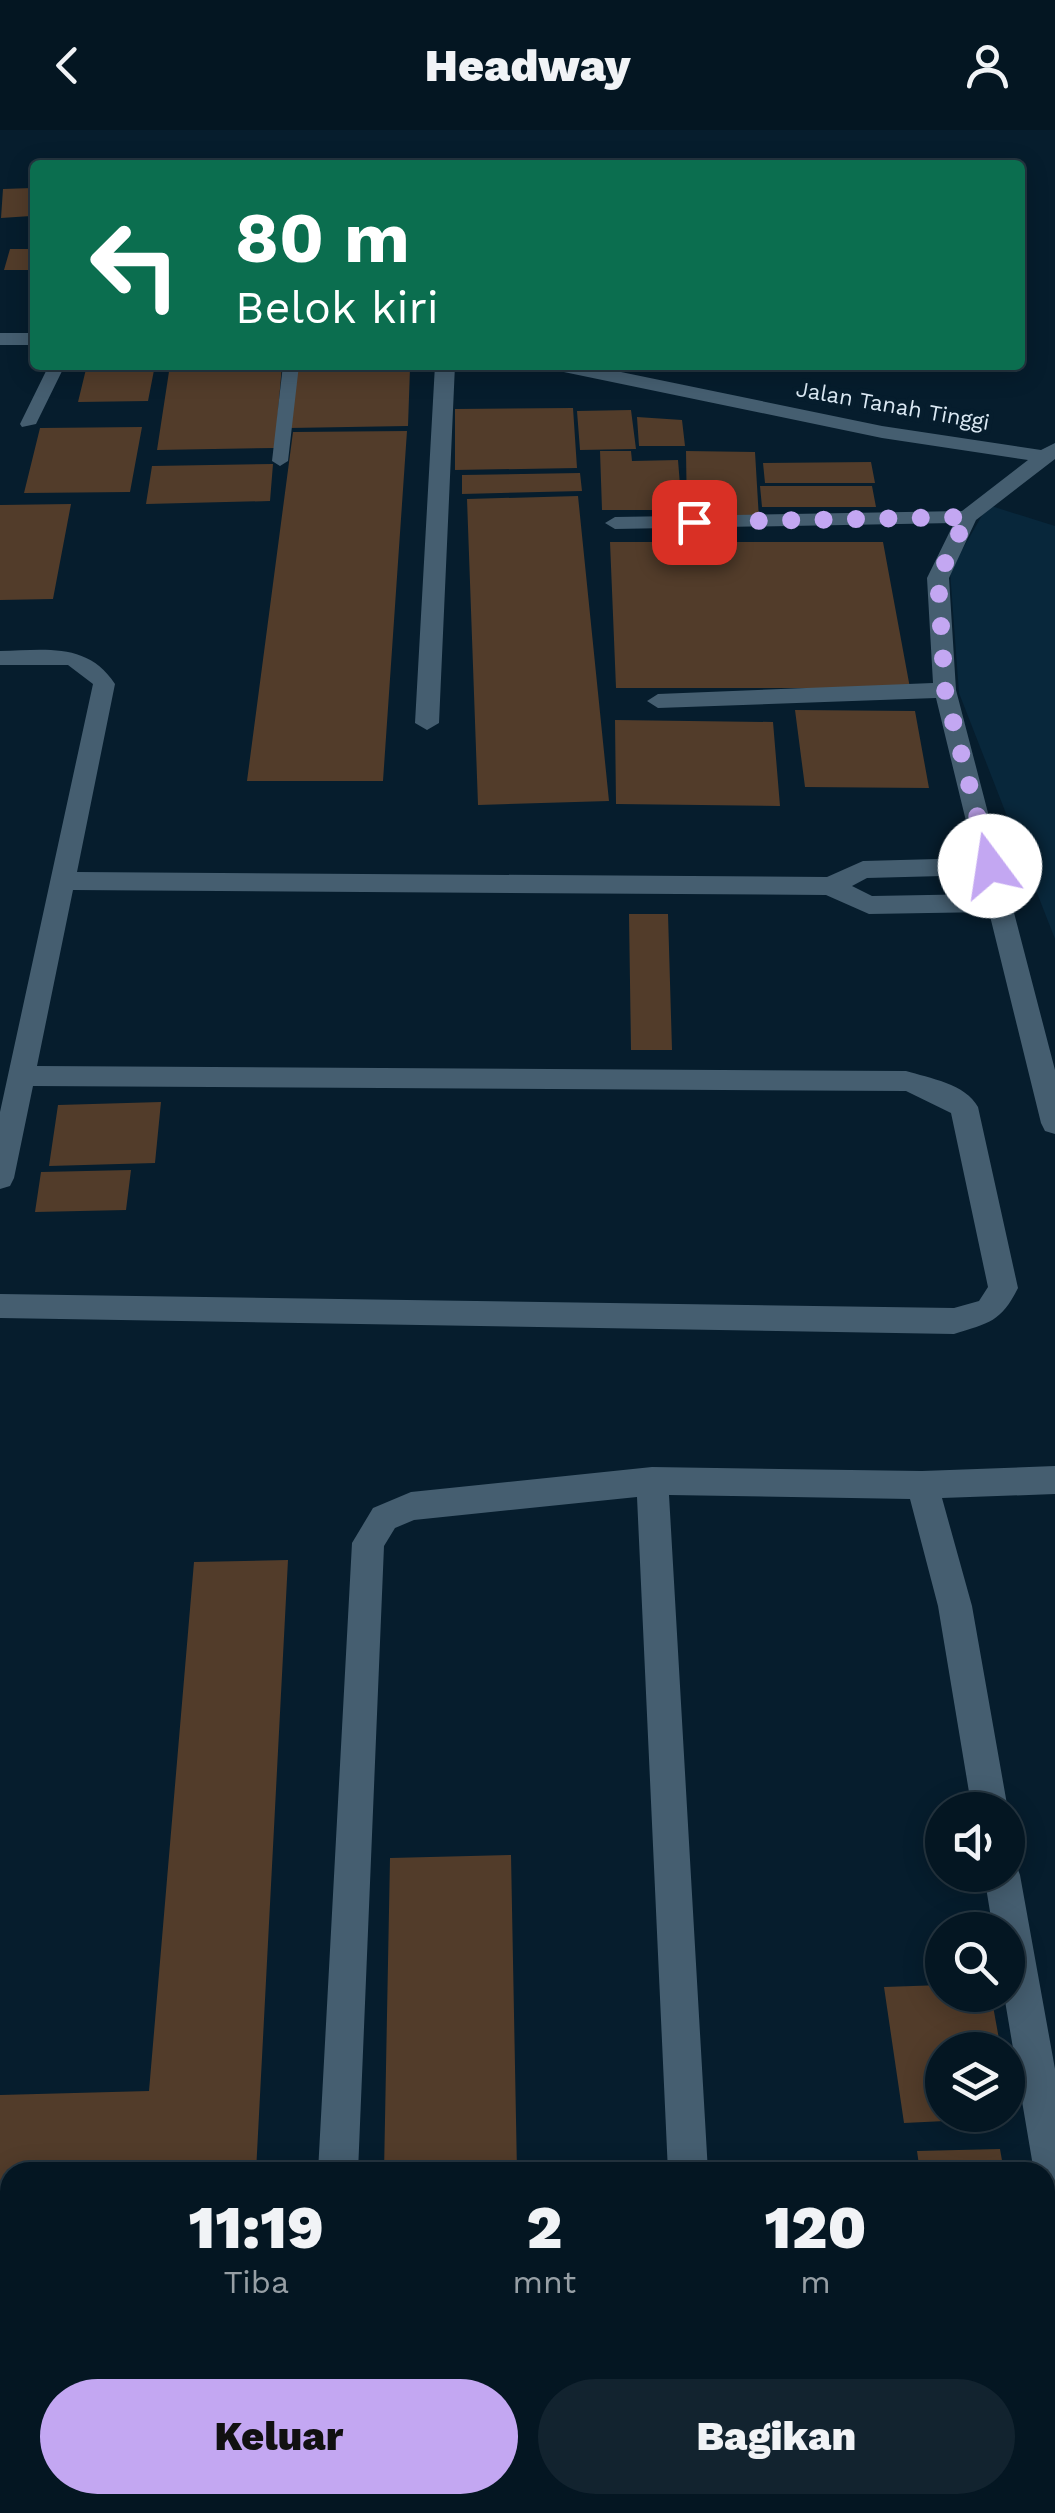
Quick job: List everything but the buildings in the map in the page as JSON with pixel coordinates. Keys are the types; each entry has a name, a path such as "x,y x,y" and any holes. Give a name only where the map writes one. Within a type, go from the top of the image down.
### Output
{"street":[{"path":"0,340 30,339"},
{"path":"427,723 445,370"},
{"name":"Jalan Tanah Tinggi","path":"583,370 882,432 1049,452"},
{"path":"1049,452 967,517 938,578 945,690 1055,1123"},
{"path":"616,523 967,517"},
{"path":"0,658 76,658 95,666 104,684 0,1178"},
{"path":"658,701 945,690"},
{"path":"830,886 864,870 990,866"},
{"path":"63,881 830,886 869,904 998,904"},
{"path":"0,1306 954,1320 988,1310 1003,1288 964,1107 935,1090 906,1082 24,1076"},
{"path":"338,2162 368,1543 384,1518 411,1506 652,1481 922,1485 1055,1480"},
{"path":"652,1481 687,2162"},
{"path":"922,1485 955,1606 987,1792"},
{"path":"1005,1892 1052,2162"}],"lane":[{"path":"28,424 55,370"},
{"path":"280,461 290,370"}],"shaded area":[{"path":"988,505 1055,526 1055,939 959,693 950,571"}],"route":[{"path":"694,522 967,517 938,578 945,690 990,866"}]}
